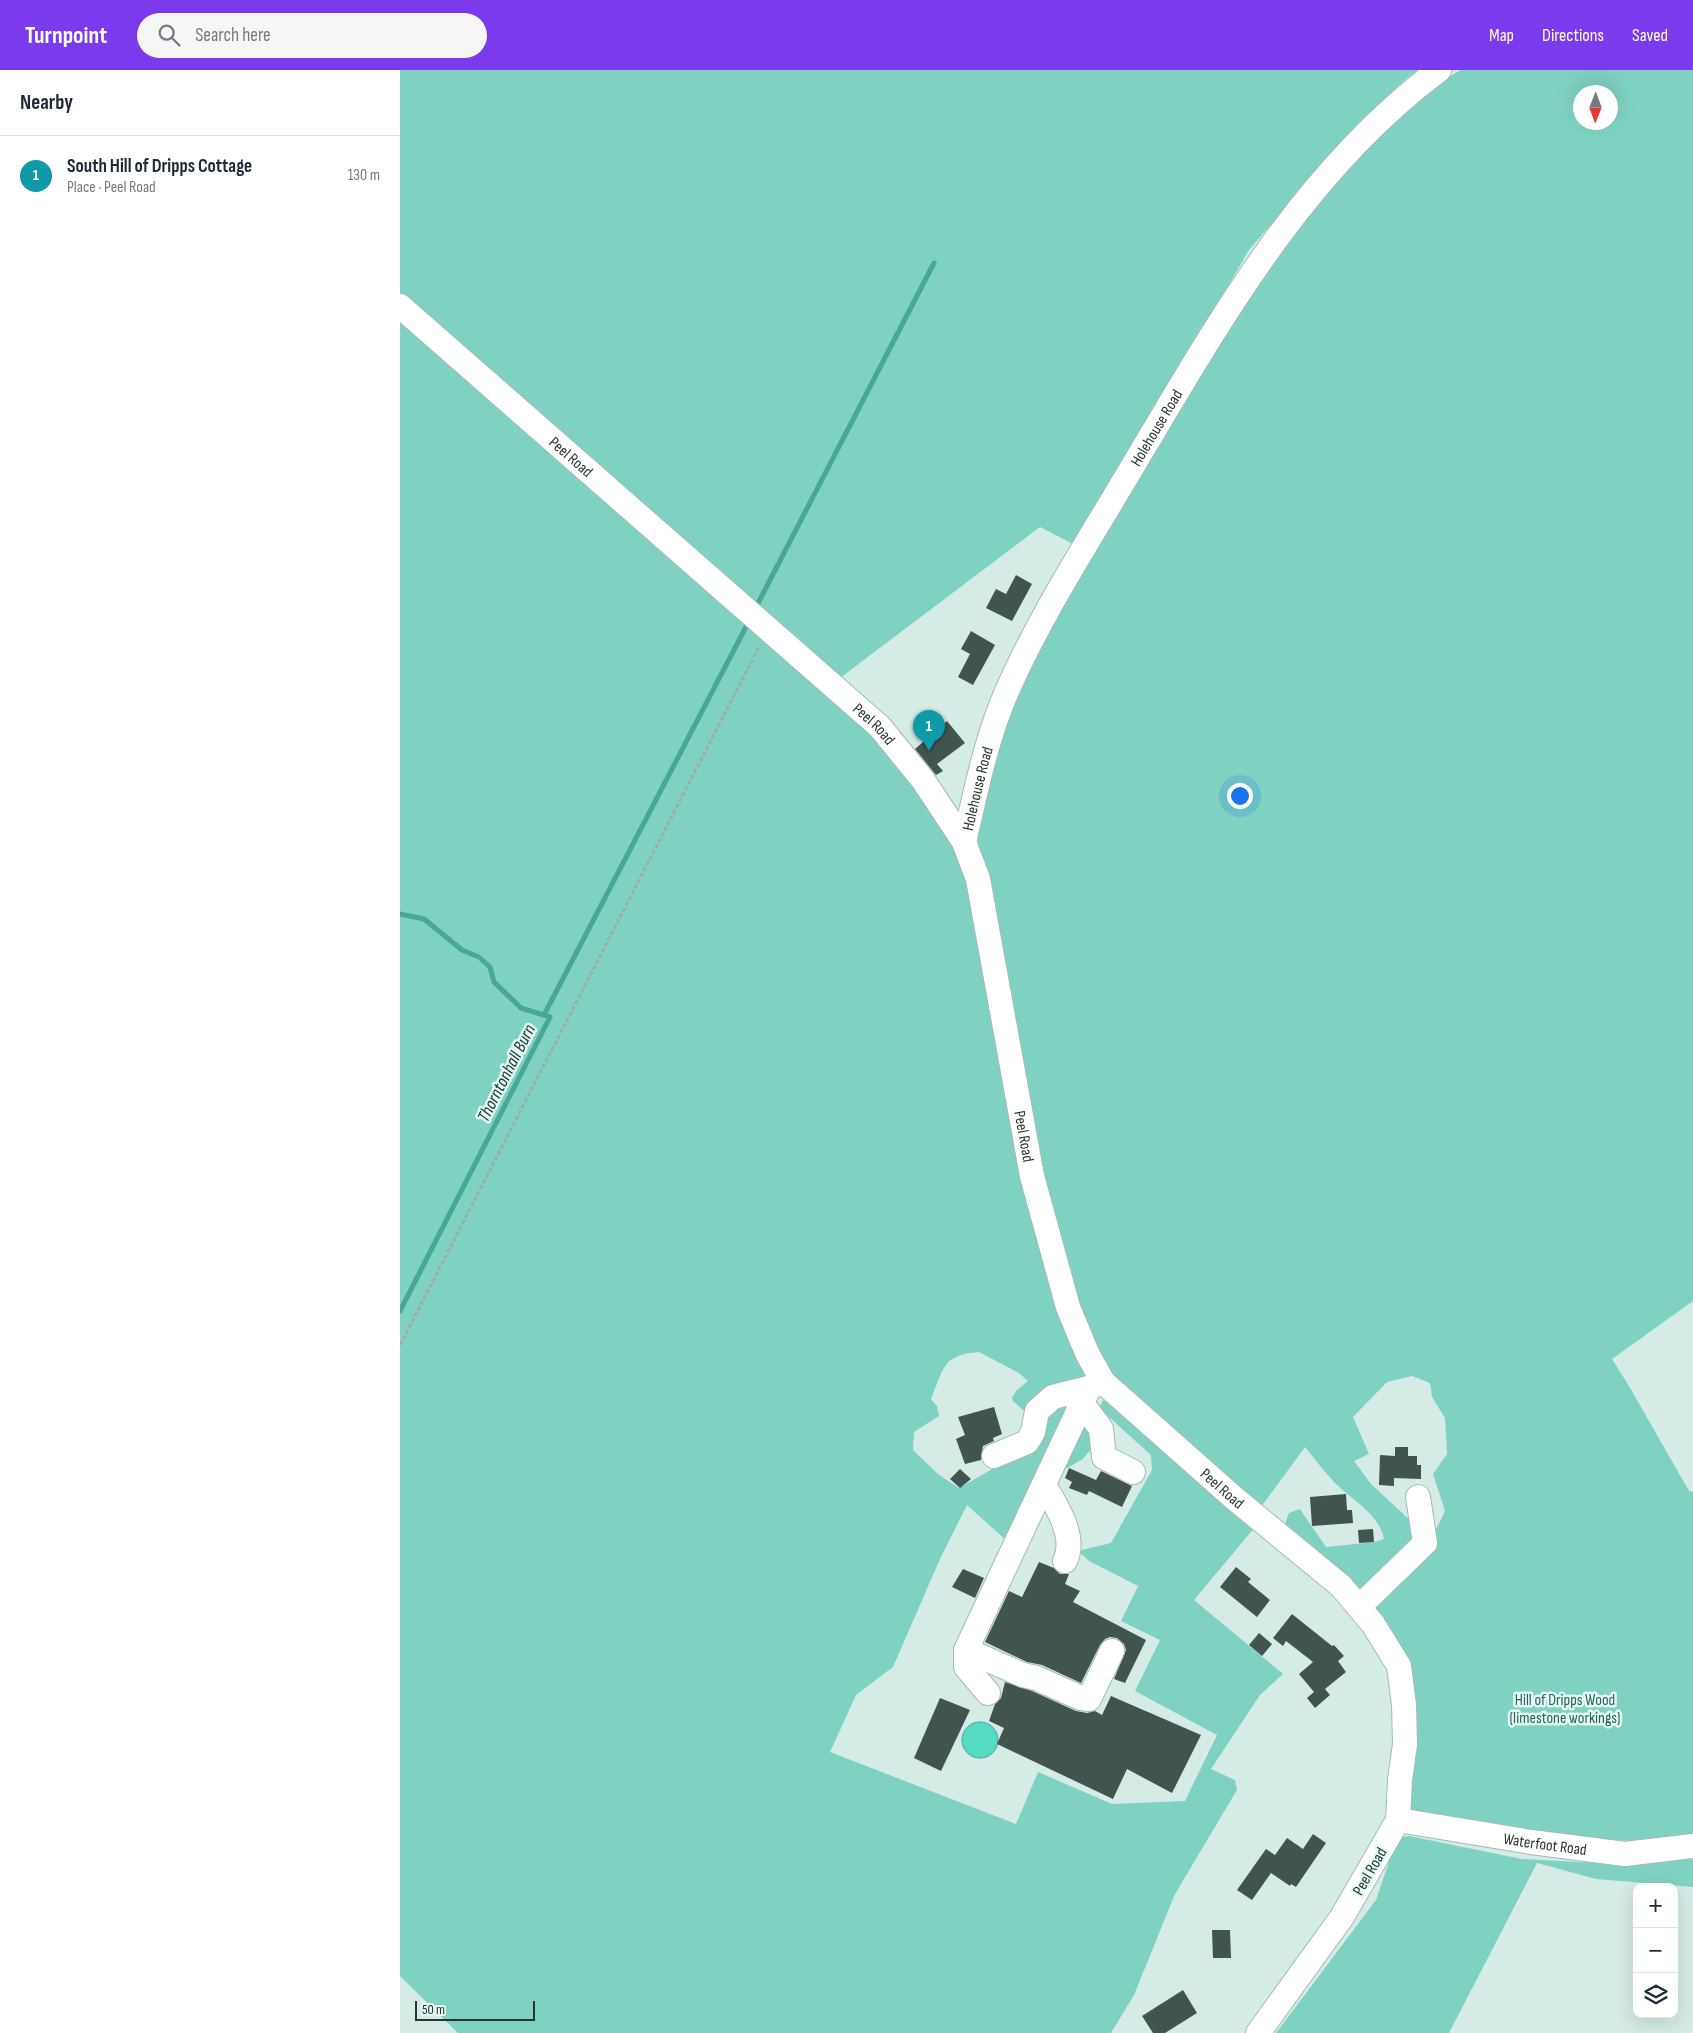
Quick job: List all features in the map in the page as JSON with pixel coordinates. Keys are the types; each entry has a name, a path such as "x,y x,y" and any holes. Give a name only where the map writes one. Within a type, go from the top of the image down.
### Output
{"street":[{"name":"Holehouse Road","path":"964,842 982,763 1006,693 1056,597 1225,312 1296,212 1343,156 1404,96 1439,70"},
{"name":"Peel Road","path":"400,306 880,727 923,780 964,842 978,879 1032,1176 1068,1307 1087,1353 1091,1391 1234,1498 1341,1586 1373,1624 1399,1666 1404,1705 1405,1744 1400,1780 1398,1820 1342,1917 1258,2033"},
{"path":"994,1456 1027,1442 1033,1432 1037,1410 1054,1397 1091,1391"},
{"path":"1091,1391 1101,1429 1104,1457 1133,1472"},
{"path":"988,1693 966,1667 966,1650 1091,1391"},
{"path":"1044,1485 1057,1506 1066,1531 1070,1551 1065,1561"},
{"path":"1359,1607 1425,1542 1418,1497"},
{"path":"966,1650 1023,1676 1036,1678 1082,1698 1088,1698 1112,1651"},
{"name":"Waterfoot Road","path":"1398,1820 1531,1842 1625,1854 1693,1846"}],"path":[{"path":"400,1345 758,620"}],"green space":[{"path":"400,70 1418,70 1356,125 1249,250 1077,546 1040,527 840,678 400,293"},
{"name":"Hill of Dripps Wood (limestone workings)","path":"1461,70 1693,70 1693,1301 1612,1359 1689,1491 1693,1492 1693,1835 1651,1841 1582,1840 1413,1813 1407,1805 1414,1718 1367,1609 1421,1551 1430,1539 1445,1511 1433,1474 1447,1454 1445,1418 1432,1397 1430,1383 1412,1376 1387,1382 1353,1417 1369,1454 1354,1461 1371,1484 1414,1524 1417,1540 1360,1595 1283,1529 1289,1513 1300,1509 1326,1547 1374,1542 1384,1539 1381,1530 1370,1514 1333,1481 1305,1447 1261,1507 1123,1390 1103,1361 1075,1301 1034,1145 998,922 976,833 995,742 1058,609 1272,259 1384,126 1445,79"},
{"path":"400,320 882,740 959,854 974,908 1089,1376 1008,1542 967,1505 940,1559 893,1667 856,1695 830,1752 1016,1824 1038,1772 1112,1804 1185,1801 1217,1735 1135,1691 1160,1640 1121,1621 1138,1586 1089,1561 1078,1551 1111,1543 1152,1470 1151,1455 1099,1408 1103,1400 1255,1527 1194,1600 1283,1674 1260,1695 1211,1769 1235,1780 1237,1790 1175,1894 1134,1995 1111,2033 458,2033 400,1976","holes":["979,1352 1019,1373 1028,1381 1012,1397 1013,1401 1040,1425 1034,1445 959,1488 938,1474 913,1450 914,1432 939,1416 937,1406 931,1399 942,1371 951,1360 958,1356"]},
{"path":"1080,1408 1098,1425 1091,1449 1083,1459 1067,1468 1053,1480"},
{"path":"1409,1836 1522,1859 1633,1865 1693,1855 1693,1887 1678,1886 1678,1883 1644,1883 1596,1879 1537,1863 1449,2033 1276,2033 1376,1900 1397,1838"}],"shaded area":[{"path":"980,1722 987,1723 993,1727 997,1733 997,1747 993,1753 987,1757 980,1758 973,1757 967,1753 963,1747 962,1740 963,1733 967,1727 973,1723"}],"building":[{"path":"1016,575 1032,584 1012,621 986,608 996,589 1006,594"},
{"path":"971,631 995,645 973,685 958,677 970,654 961,649"},
{"path":"947,721 965,743 937,764 943,771 936,775 915,749"},
{"path":"994,1407 1002,1434 993,1438 994,1441 983,1446 981,1460 965,1464 956,1439 965,1435 958,1417"},
{"path":"1395,1447 1408,1447 1408,1456 1417,1456 1417,1465 1421,1465 1421,1479 1394,1478 1394,1486 1379,1485 1380,1455 1395,1456"},
{"path":"1069,1468 1096,1480 1101,1471 1132,1486 1122,1507 1089,1491 1087,1495 1069,1488 1072,1482 1065,1478"},
{"path":"960,1469 971,1479 960,1488 950,1479"},
{"path":"1346,1494 1347,1510 1352,1510 1353,1523 1312,1526 1310,1497"},
{"path":"1373,1529 1374,1542 1359,1543 1358,1530"},
{"path":"1039,1562 1054,1568 1060,1574 1069,1574 1065,1584 1080,1591 1073,1602 1146,1640 1125,1683 1114,1679 1126,1650 1124,1644 1117,1638 1110,1637 1105,1639 1100,1645 1081,1683 1042,1665 1027,1662 985,1642 1009,1591 1022,1597"},
{"path":"1236,1567 1251,1579 1248,1582 1270,1600 1257,1617 1220,1587"},
{"path":"963,1569 984,1578 975,1598 952,1587"},
{"path":"1292,1614 1332,1646 1334,1645 1344,1656 1338,1661 1346,1672 1325,1689 1330,1695 1315,1708 1307,1698 1314,1692 1299,1674 1313,1662 1286,1641 1283,1646 1273,1638"},
{"path":"1259,1633 1272,1644 1262,1656 1249,1645"},
{"path":"1005,1682 1032,1691 1076,1711 1087,1713 1095,1711 1102,1715 1111,1696 1201,1735 1172,1793 1127,1769 1113,1799 997,1744 1004,1728 989,1721 995,1704 1001,1698"},
{"path":"940,1698 970,1710 941,1771 914,1758"},
{"path":"1313,1834 1326,1843 1296,1887 1291,1884 1290,1886 1271,1873 1252,1900 1237,1890 1266,1849 1275,1855 1287,1838 1303,1849"},
{"path":"1212,1930 1230,1930 1231,1958 1213,1958"},
{"path":"1183,1990 1197,2013 1165,2033 1153,2033 1142,2016"}],"waterway":[{"path":"755,609 934,263"},
{"path":"544,1015 749,621"},
{"name":"Thorntonhall Burn","path":"400,914 424,919 462,950 479,957 490,967 494,982 521,1008 550,1017 400,1311"}],"place":[{"name":"South Hill of Dripps Cottage","path":"929,751"}]}
